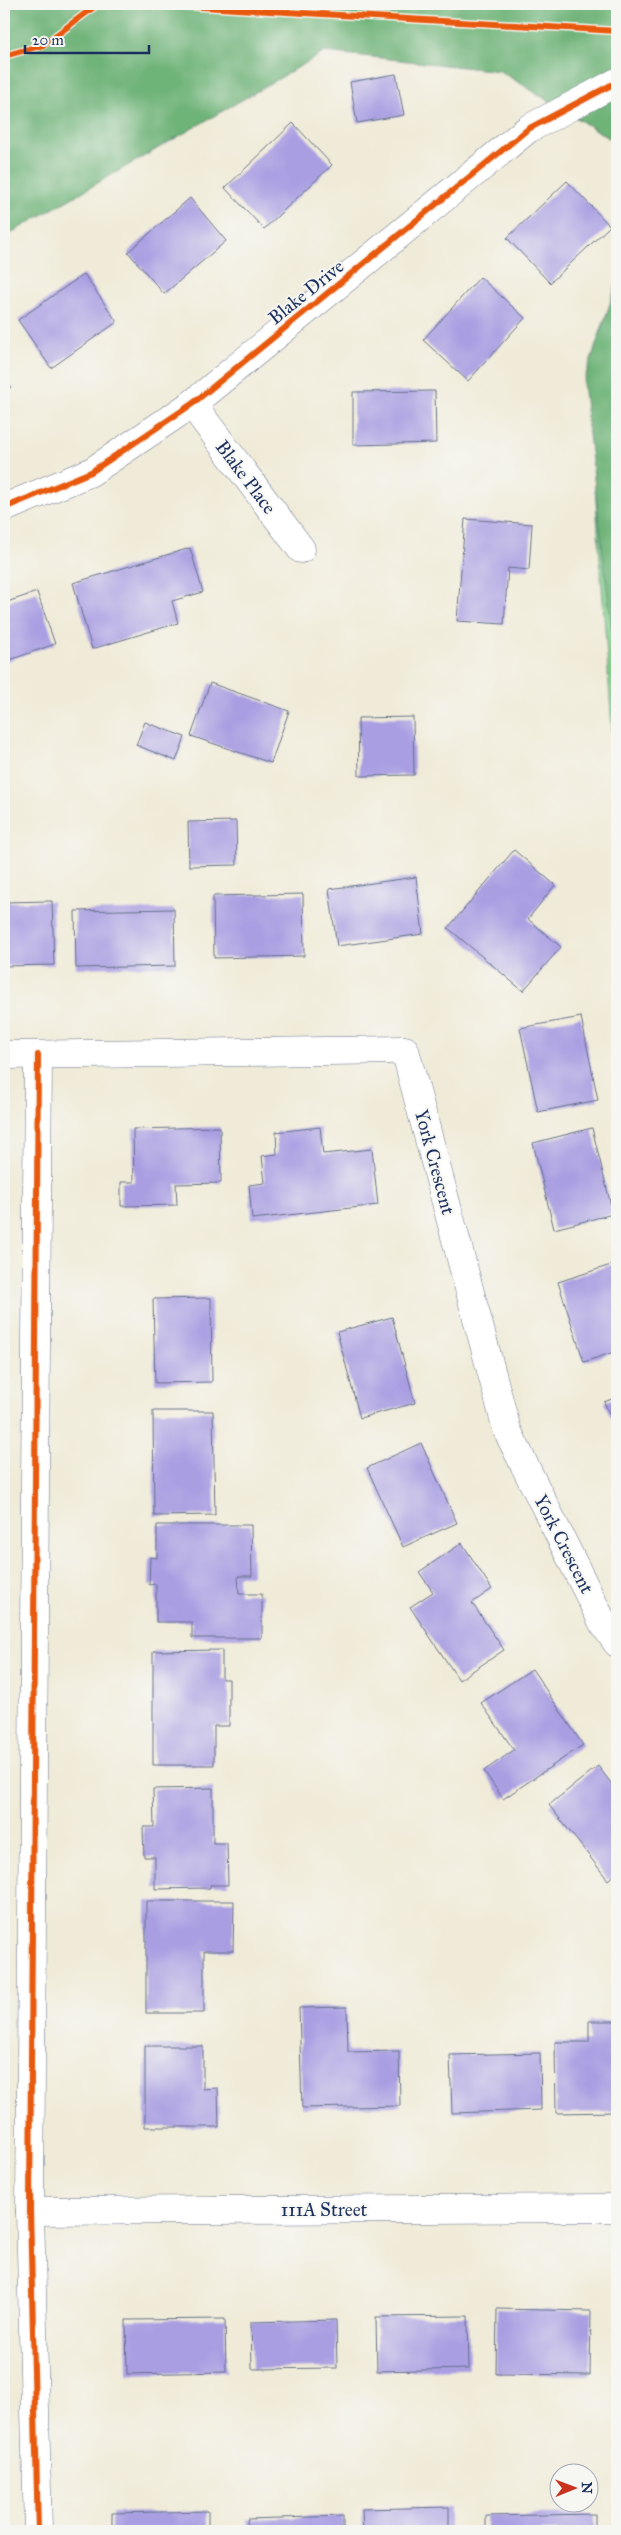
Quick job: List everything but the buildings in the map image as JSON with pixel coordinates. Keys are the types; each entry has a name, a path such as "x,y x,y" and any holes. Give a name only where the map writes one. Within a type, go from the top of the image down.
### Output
{"street":[{"name":"Blake Drive","path":"4,508 91,472 192,404 528,129 617,82"},
{"name":"Blake Place","path":"192,404 301,549"},
{"name":"York Crescent","path":"4,1055 406,1050 507,1430 603,1623 617,1643"},
{"path":"38,1055 30,2211 38,2531"},
{"name":"111A Street","path":"30,2211 617,2208"}],"green space":[{"path":"4,4 617,4 617,143 500,71 325,52 4,237"},
{"path":"617,283 617,675 583,383"},
{"path":"617,363 617,797 590,418"}],"cycle path":[{"path":"4,56 43,45 98,4"},
{"path":"150,4 617,31"},
{"path":"4,508 91,472 192,404 528,129 617,82"},
{"path":"38,1055 30,2211 38,2531"}]}
